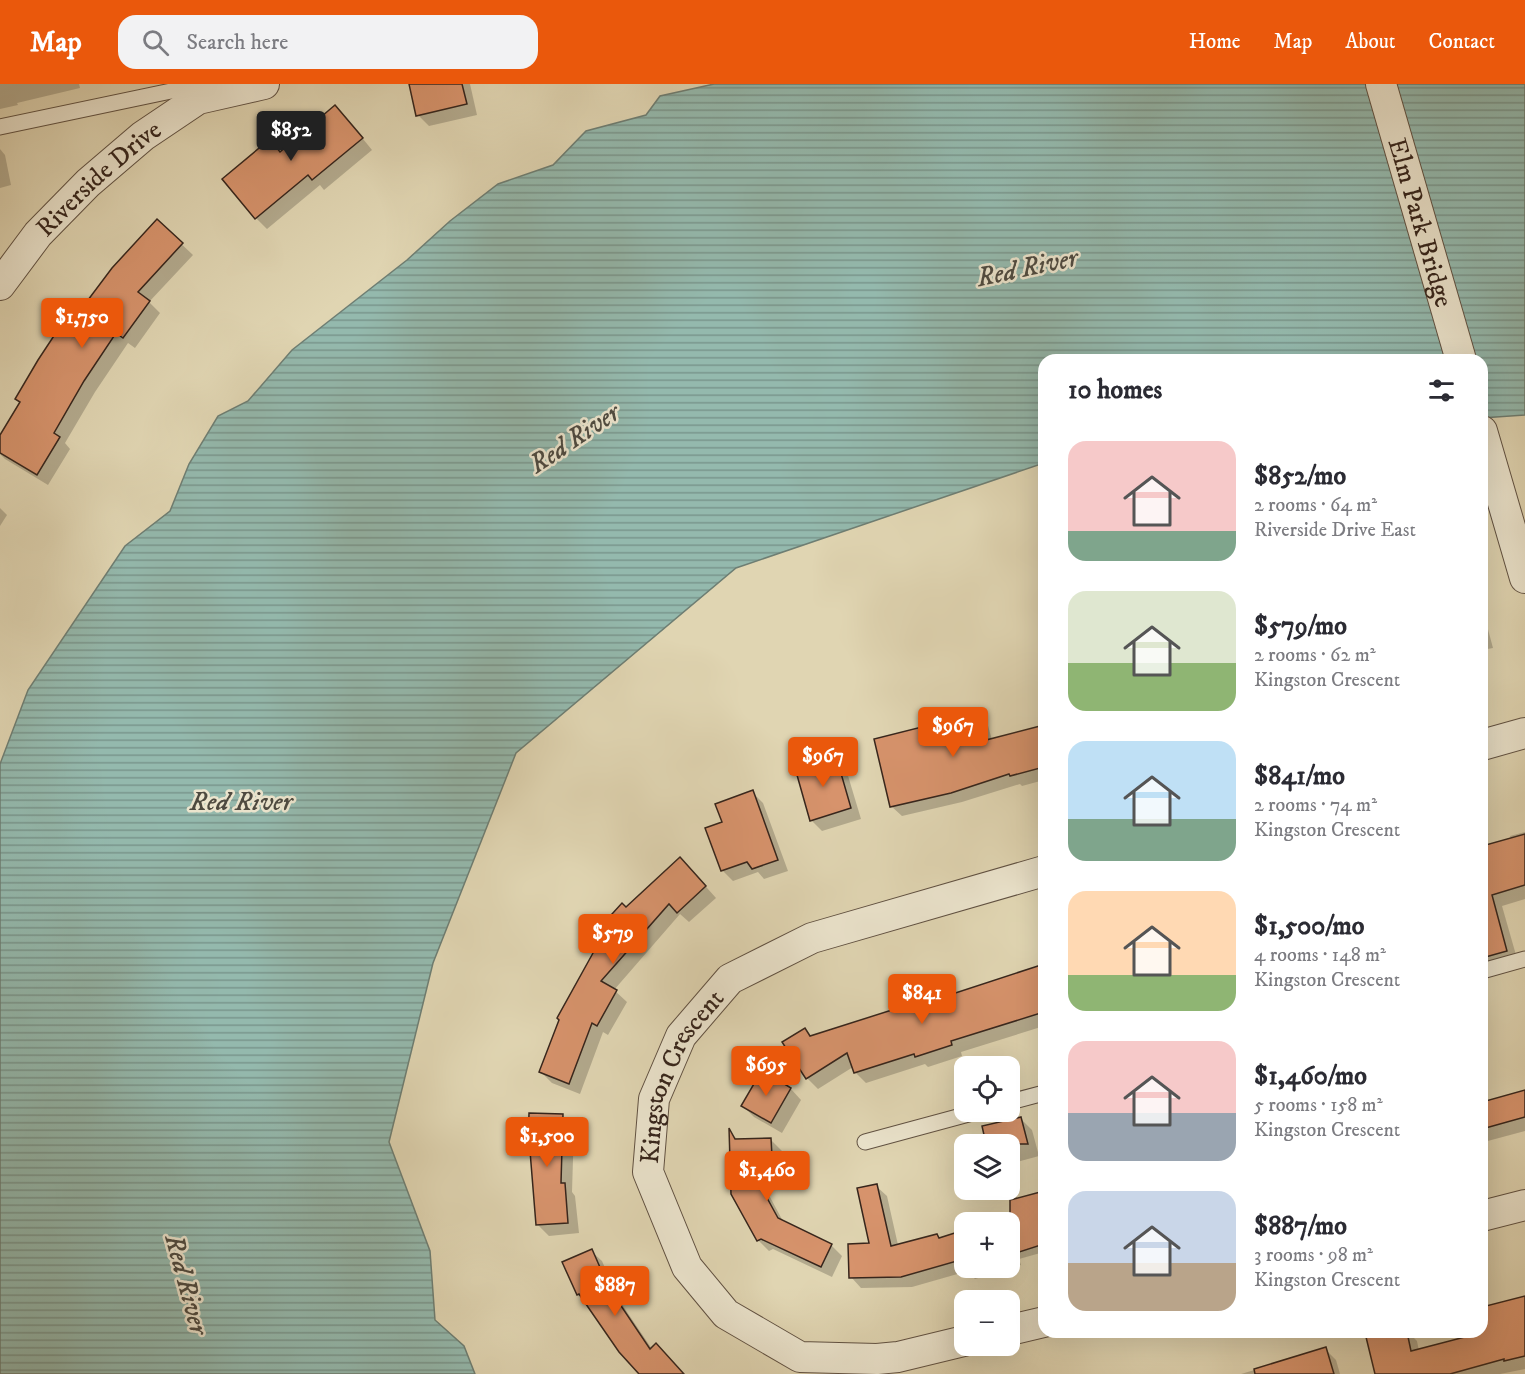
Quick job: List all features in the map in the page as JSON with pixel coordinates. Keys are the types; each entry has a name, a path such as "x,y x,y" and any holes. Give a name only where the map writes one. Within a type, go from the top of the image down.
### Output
{"street":[{"path":"196,89 264,84"},
{"name":"Elm Park Bridge","path":"1381,84 1459,354"},
{"name":"Riverside Drive","path":"0,285 38,234 88,183 196,89"},
{"path":"1488,452 1525,578"},
{"path":"1488,743 1525,733"},
{"name":"Kingston Crescent","path":"954,1343 898,1357 877,1359 800,1357 726,1314 687,1267 648,1172 654,1099 681,1036 730,979 812,938 1038,873"},
{"path":"1488,1214 1525,1205"},
{"path":"1020,1328 1038,1323"}],"lane":[{"path":"0,126 176,90 196,89"},
{"path":"1488,969 1525,959"},
{"path":"1020,1099 1038,1095"},
{"path":"864,1143 954,1118"}],"water":[{"name":"Red River","path":"714,84 1525,84 1525,415 1488,418 1488,354 1038,354 1038,465 736,568 516,753 433,963 389,1142 430,1251 435,1320 464,1346 475,1374 0,1374 0,764 28,690 125,546 170,511 189,464 218,416 248,401 292,350 407,260 450,221 498,184 553,165 586,131 646,115 660,96"}],"building":[{"path":"409,84 462,84 467,104 416,116"},
{"path":"335,105 363,138 312,180 308,175 255,219 222,179 270,139 280,152"},
{"path":"157,219 183,243 138,292 150,301 123,338 116,333 84,381 54,433 60,437 37,475 0,453 0,435 20,402 15,399 67,316 73,320 112,268"},
{"path":"977,710 986,740 1038,727 1038,769 1010,776 1009,774 951,793 890,807 874,739"},
{"path":"836,756 851,808 810,821 795,768"},
{"path":"753,790 778,860 752,869 747,862 721,871 705,828 722,822 715,804"},
{"path":"1525,834 1525,885 1492,895 1507,951 1488,956 1488,844"},
{"path":"680,857 706,886 677,913 669,904 601,981 617,990 597,1026 592,1023 569,1084 539,1072 559,1020 557,1018 598,944 591,937 622,903 626,907"},
{"path":"1038,966 1038,1014 951,1041 952,1045 915,1057 914,1054 854,1073 847,1053 806,1079 782,1042 805,1028 810,1036 936,996 937,999"},
{"path":"762,1070 791,1088 771,1123 741,1106"},
{"path":"1525,1090 1525,1117 1488,1127 1488,1100"},
{"path":"529,1113 563,1114 561,1183 565,1183 568,1223 536,1225 530,1151 528,1151"},
{"path":"1020,1117 1028,1144 1020,1144 1020,1134 984,1134 982,1126 999,1122 1020,1122"},
{"path":"729,1128 735,1139 771,1138 773,1175 755,1176 778,1218 832,1244 821,1267 761,1239 757,1241 731,1194"},
{"path":"877,1184 891,1246 937,1234 939,1238 954,1233 954,1262 901,1277 849,1278 848,1244 869,1243 857,1188"},
{"path":"1038,1193 1038,1246 1020,1252 1020,1212 1010,1212 1010,1200 1020,1200 1020,1197"},
{"path":"592,1249 609,1288 650,1349 656,1343 684,1374 639,1374 619,1352 579,1294 577,1295 562,1262"},
{"path":"1525,1296 1525,1356 1504,1361 1504,1359 1450,1374 1375,1374 1366,1338 1408,1338 1411,1351 1461,1338 1488,1338 1488,1305"},
{"path":"1326,1347 1334,1374 1255,1374 1254,1369"}]}
